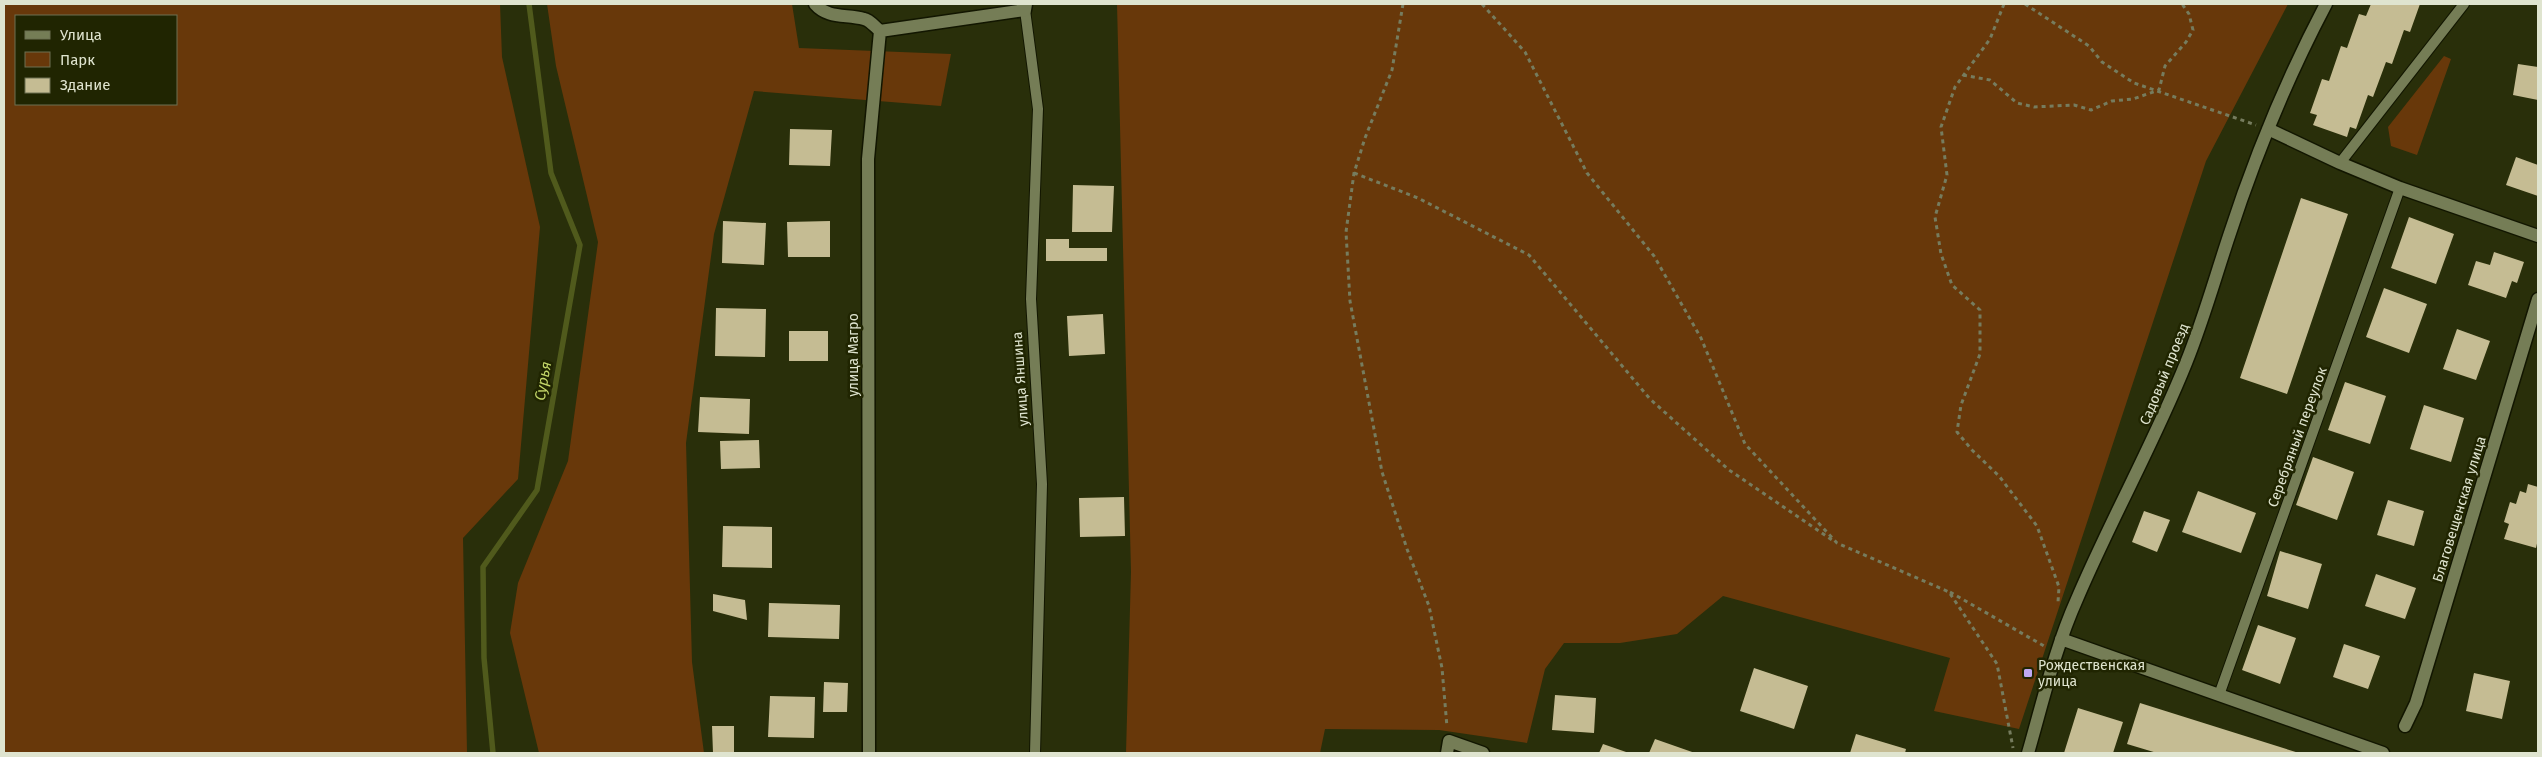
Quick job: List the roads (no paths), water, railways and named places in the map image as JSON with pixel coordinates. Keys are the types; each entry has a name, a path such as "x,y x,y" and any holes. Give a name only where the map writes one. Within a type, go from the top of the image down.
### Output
{"street":[{"path":"815,4 823,12 836,16 866,19 880,31 1026,7"},
{"name":"Садовый проезд","path":"2028,753 2061,640 2126,491 2164,417 2199,330 2229,234 2268,129 2306,41 2326,4"},
{"name":"улица Магро","path":"869,753 868,159 880,31"},
{"path":"2268,129 2340,163 2400,188 2538,236"},
{"name":"Благовещенская улица","path":"2405,726 2416,703 2538,299"},
{"path":"2061,640 2219,695 2369,751 2383,753"},
{"path":"1448,747 1483,753"}],"lane":[{"path":"2340,163 2464,4"},
{"name":"улица Яншина","path":"1026,7 1038,109 1030,300 1042,484 1035,753"},
{"name":"Серебряный переулок","path":"2219,695 2400,188"}],"waterway":[{"name":"Сурья","path":"493,753 484,658 483,567 537,490 580,245 551,173 529,4"}],"place":[{"name":"Рождественская улица","path":"2028,673"}]}
